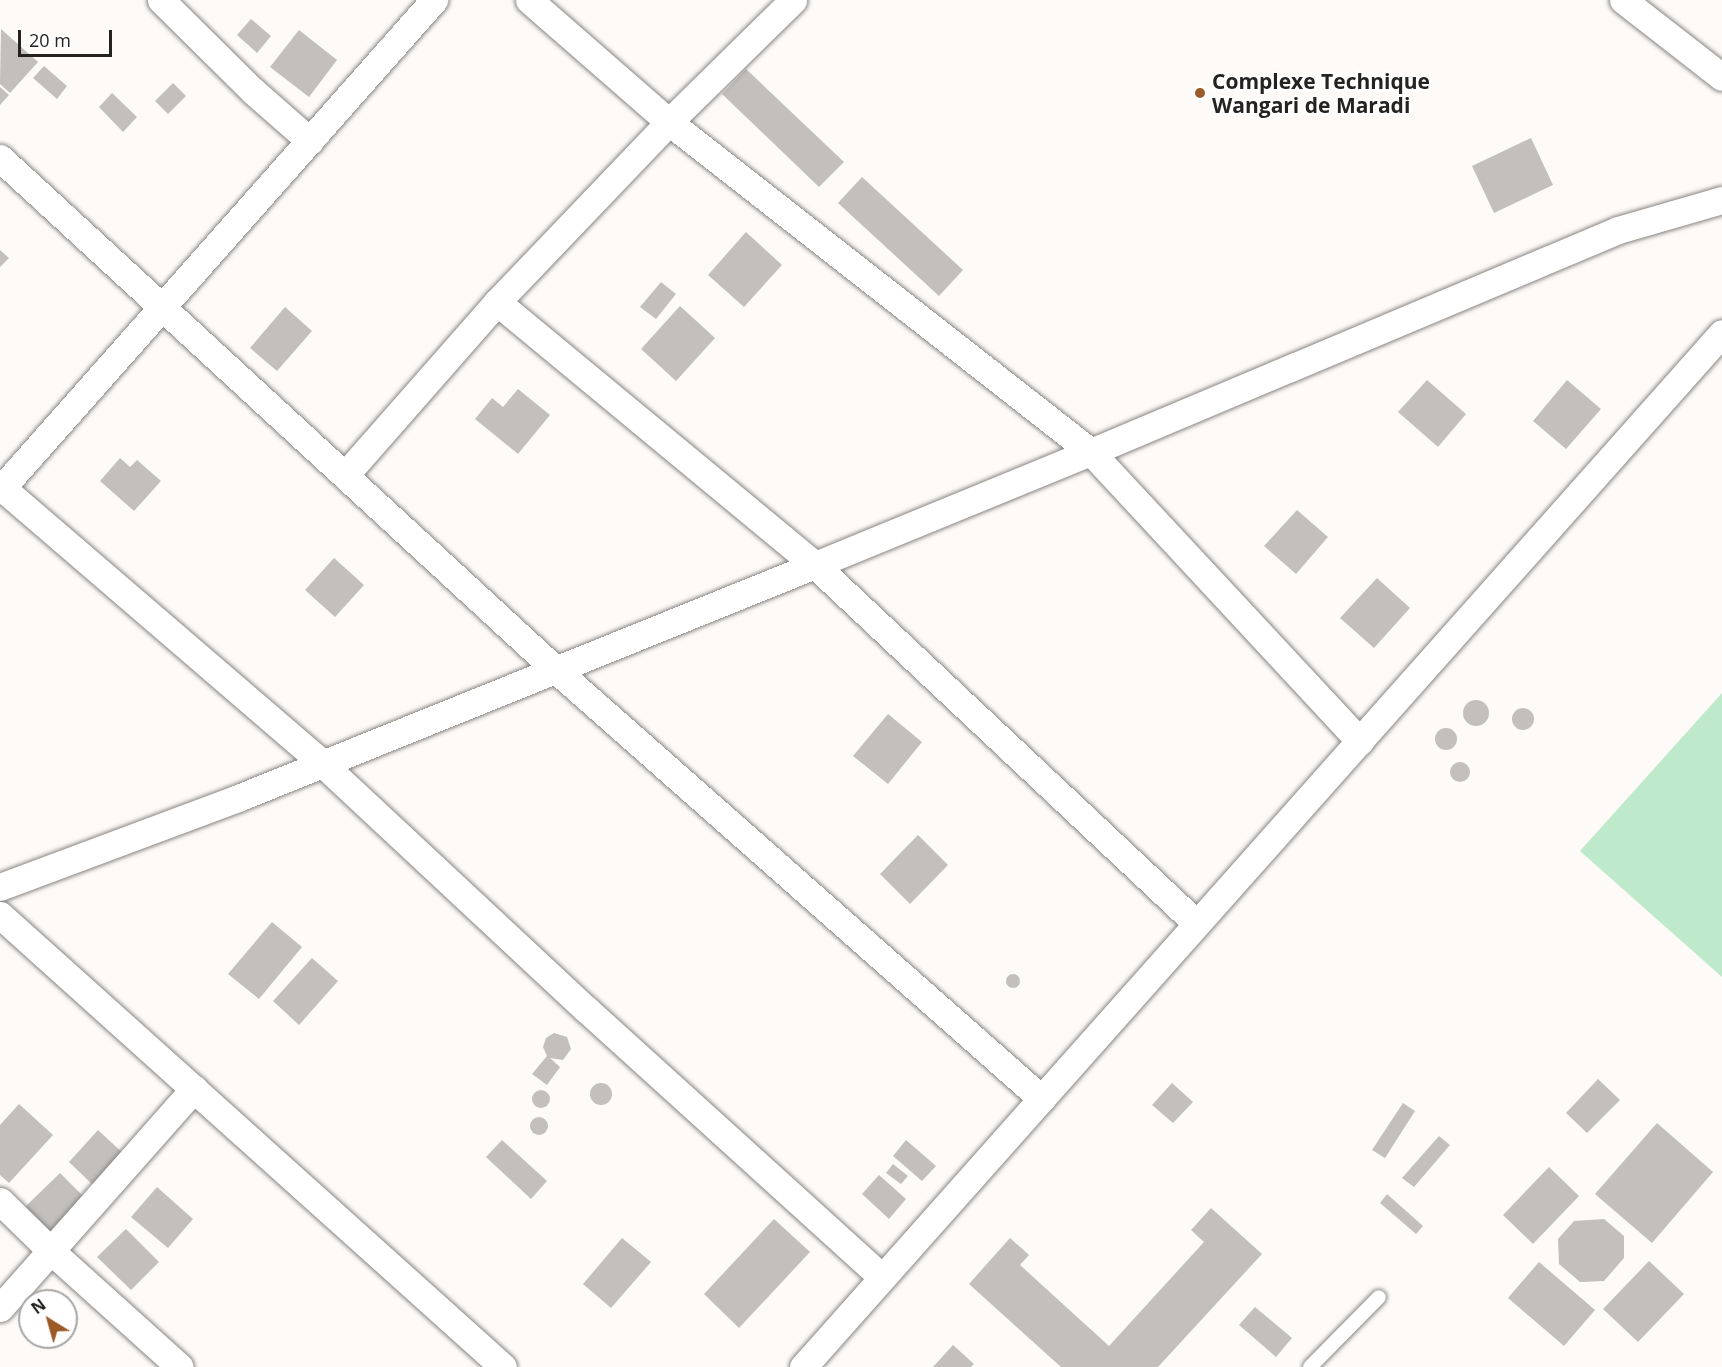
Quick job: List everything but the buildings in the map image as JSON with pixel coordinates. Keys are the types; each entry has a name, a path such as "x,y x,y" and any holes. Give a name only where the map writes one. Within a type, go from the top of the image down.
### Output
{"street":[{"path":"161,0 253,91 310,141"},
{"path":"434,0 1,488 323,764 577,1001 882,1277"},
{"path":"529,0 669,122 1091,453 1360,741"},
{"path":"346,474 497,302 669,122 793,0"},
{"path":"1643,5 1722,77"},
{"path":"0,158 346,474 556,670 1042,1098"},
{"path":"0,887 238,798 1091,453 1618,230 1722,200"},
{"path":"497,302 815,565 1197,924"},
{"path":"803,1367 1722,333"},
{"path":"0,915 503,1367"},
{"path":"0,1308 194,1089"},
{"path":"0,1201 51,1251 180,1367"}],"lane":[{"path":"1310,1367 1379,1297"}],"green space":[{"path":"1722,693 1722,977 1580,851"}],"place":[{"name":"Complexe Technique Wangari de Maradi","path":"1200,93"}]}
